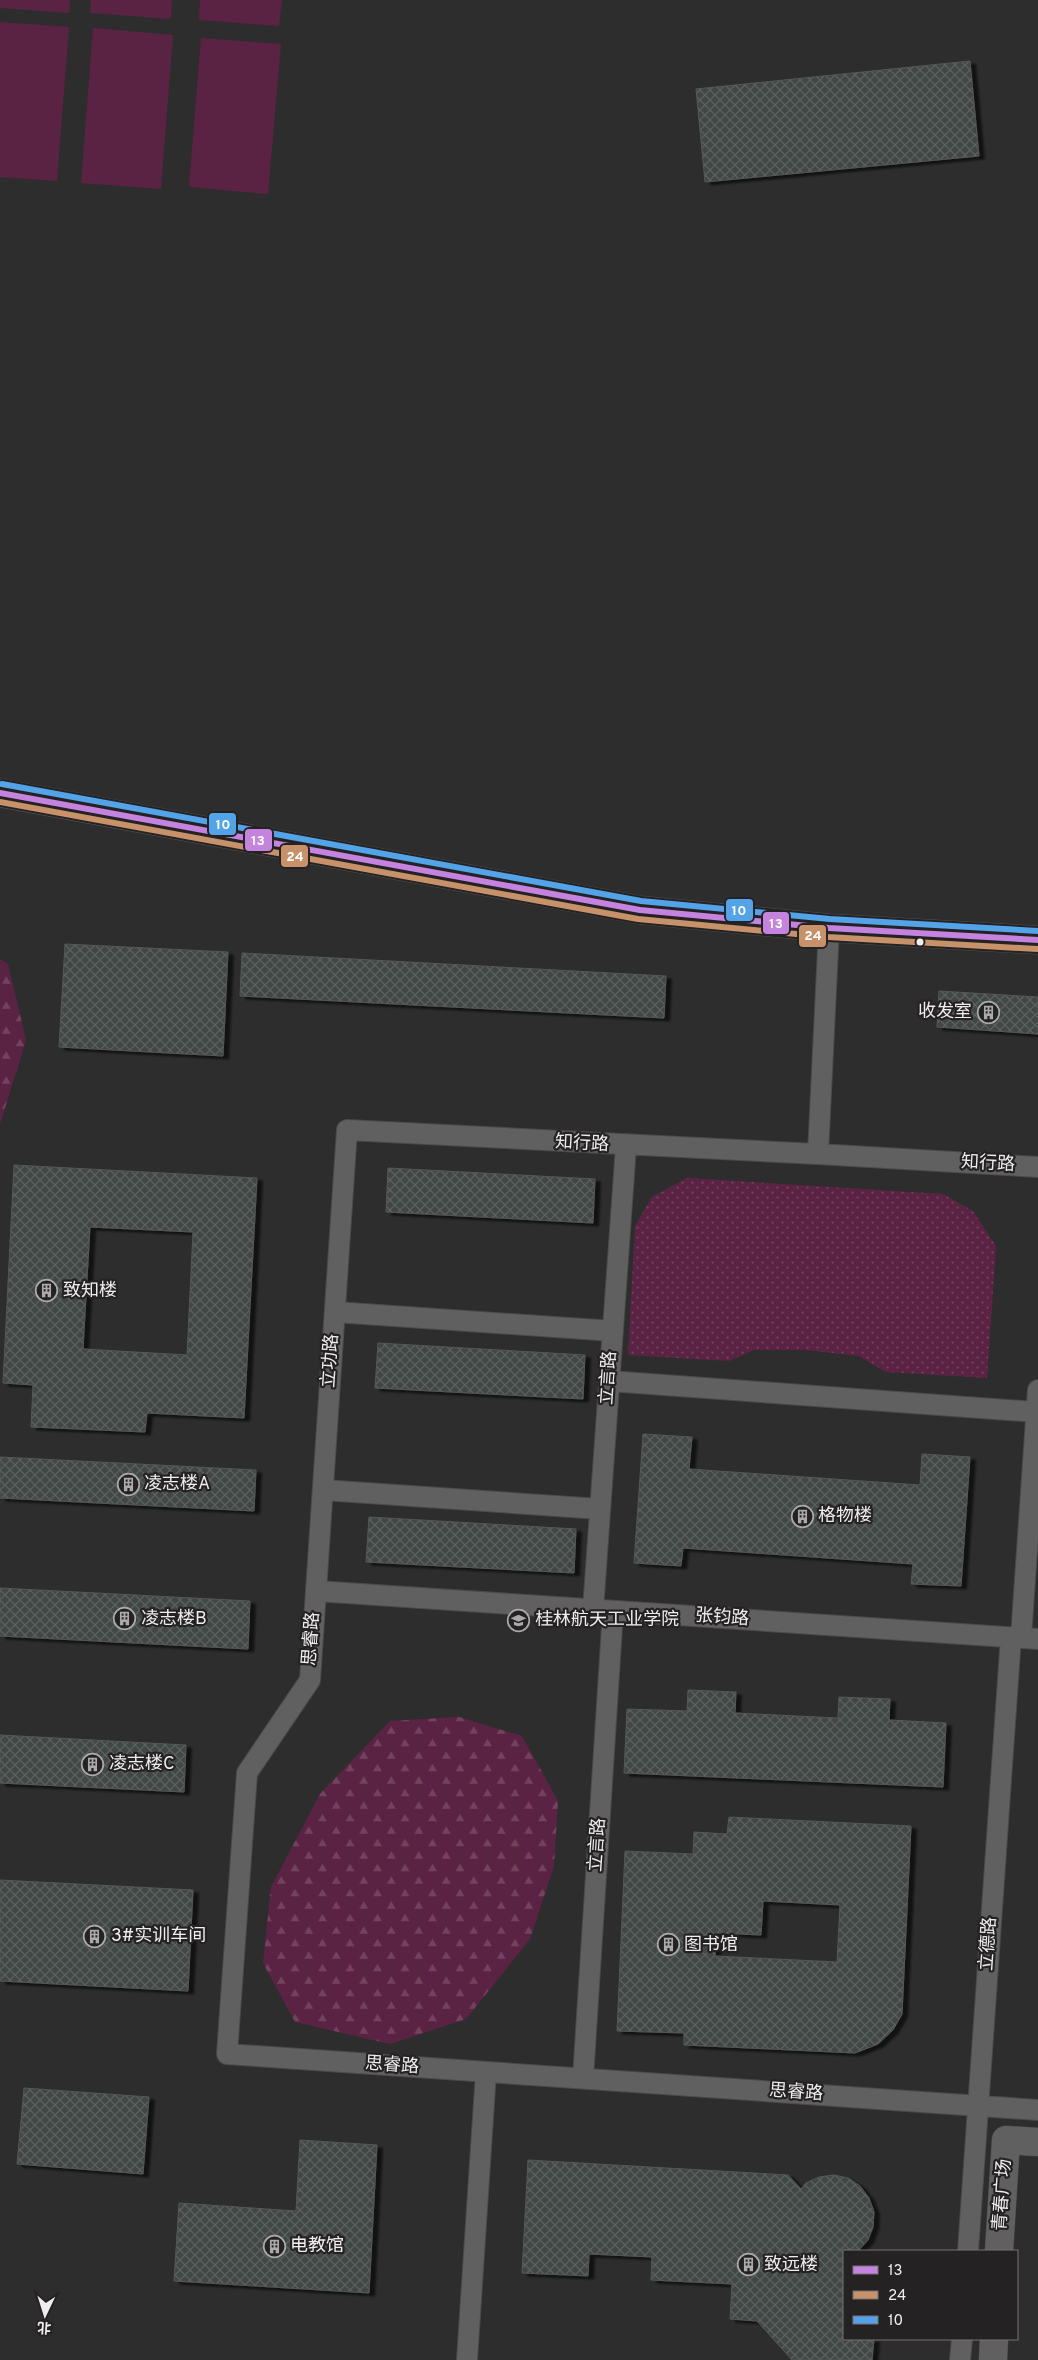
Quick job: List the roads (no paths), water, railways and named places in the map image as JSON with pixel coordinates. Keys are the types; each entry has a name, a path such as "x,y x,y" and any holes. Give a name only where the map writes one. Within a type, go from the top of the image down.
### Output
{"main road":[{"path":"0,793 640,910 829,928 1038,940"},
{"name":"青春广场","path":"1000,2250 1006,2140 1038,2142"},
{"path":"993,2360 994,2340"}],"lane":[{"path":"818,1154 829,928"},
{"name":"知行路","path":"347,1130 1038,1167"},
{"name":"立功路","path":"316,1592 347,1130"},
{"name":"立言路","path":"593,1610 626,1146"},
{"path":"334,1312 613,1331"},
{"path":"609,1381 1036,1412"},
{"name":"立德路","path":"968,2250 978,2106 1034,1525 1038,1390"},
{"path":"323,1490 600,1509"},
{"name":"张钧路","path":"316,1592 1023,1638"},
{"name":"思睿路","path":"316,1592 310,1680 247,1773 227,2054 1038,2110"},
{"name":"立言路","path":"583,2078 614,1611"},
{"path":"467,2360 486,2072"},
{"path":"960,2360 962,2340"}],"place":[{"name":"收发室","path":"988,1012"},
{"name":"致知楼","path":"47,1291"},
{"name":"凌志楼A","path":"128,1484"},
{"name":"格物楼","path":"802,1516"},
{"name":"凌志楼B","path":"125,1619"},
{"name":"桂林航天工业学院","path":"519,1620"},
{"name":"凌志楼C","path":"93,1764"},
{"name":"3#实训车间","path":"95,1936"},
{"name":"图书馆","path":"668,1945"},
{"name":"电教馆","path":"274,2246"},
{"name":"致远楼","path":"748,2265"}]}
